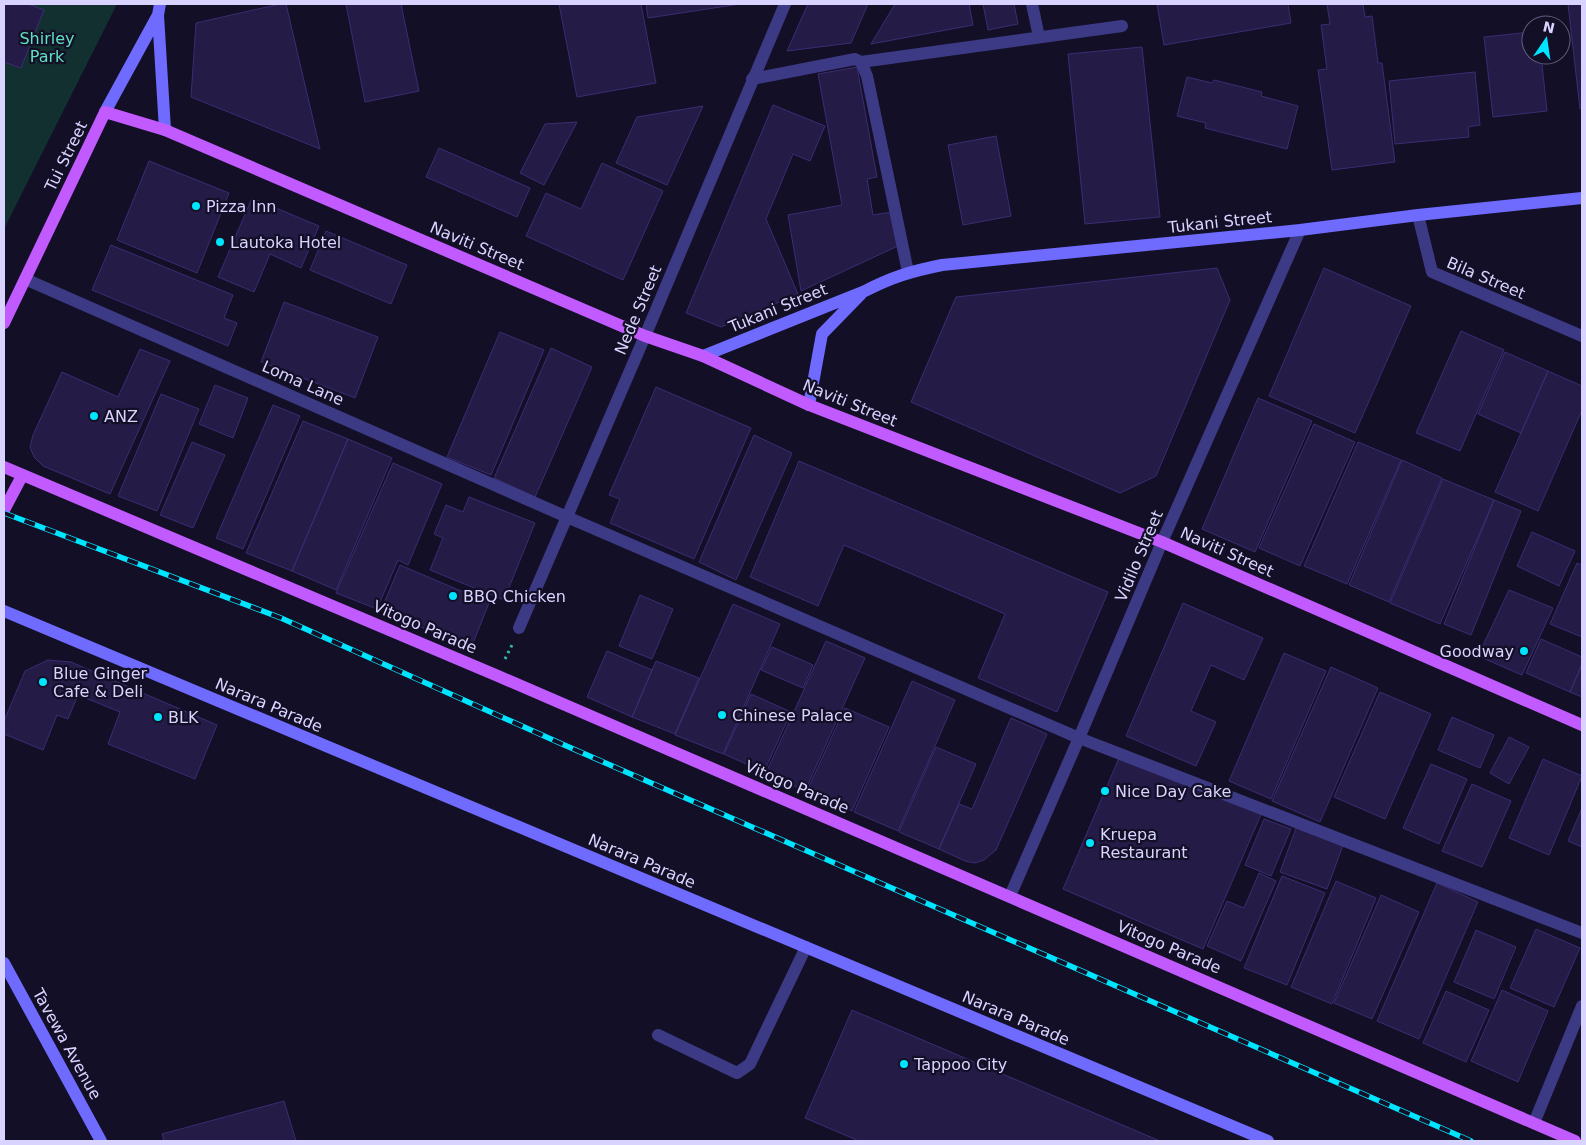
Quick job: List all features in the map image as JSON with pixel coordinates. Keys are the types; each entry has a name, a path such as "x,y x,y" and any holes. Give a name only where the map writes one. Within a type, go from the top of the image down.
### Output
{"main road":[{"name":"Tui Street","path":"4,324 105,112 159,10"},
{"path":"159,10 165,130"},
{"name":"Naviti Street","path":"105,112 165,130 645,336 703,356 809,405 1162,542 1582,725"},
{"name":"Tukani Street","path":"703,356 865,291 887,279 908,272 942,265 1300,230 1418,215 1582,198"},
{"name":"Tukani Street","path":"809,405 822,334 865,291"},
{"name":"Vitogo Parade","path":"4,467 498,676 1575,1141"},
{"path":"4,510 22,476"},
{"name":"Narara Parade","path":"4,611 1268,1141"},
{"name":"Tavewa Avenue","path":"4,963 101,1141"}],"street":[{"name":"Nede Street","path":"519,628 785,4"},
{"path":"1032,4 1040,37"},
{"path":"752,79 855,59 861,62 1122,26"},
{"path":"861,62 867,76 908,272"},
{"name":"Bila Street","path":"1418,215 1432,272 1582,336"},
{"name":"Vidilo Street","path":"1010,896 1162,542 1300,230"},
{"name":"Loma Lane","path":"25,279 567,517 1079,738 1582,933"},
{"path":"658,1034 737,1073 750,1064 806,947"},
{"path":"1534,1123 1582,1006"}],"path":[{"path":"498,676 519,628"}],"green space":[{"name":"Shirley Park","path":"4,4 117,4 4,229"}],"building":[{"path":"4,4 28,4 44,10 21,68 4,62"},
{"path":"286,4 320,149 191,97 196,23"},
{"path":"346,4 401,4 419,91 365,102"},
{"path":"559,4 641,4 656,83 577,97"},
{"path":"646,4 740,4 648,18"},
{"path":"808,4 868,4 851,43 787,51"},
{"path":"895,4 969,4 973,25 871,44"},
{"path":"983,4 1014,4 1018,24 988,30"},
{"path":"1157,4 1288,4 1291,23 1164,45"},
{"path":"1327,4 1363,4 1365,17 1372,16 1378,63 1382,63 1395,162 1332,170 1318,70 1327,69 1321,25 1330,24"},
{"path":"1568,4 1582,4 1582,108 1580,109 1571,15 1569,15"},
{"path":"1521,33 1521,65 1542,65 1547,111 1493,117 1484,37"},
{"path":"1142,47 1160,217 1085,224 1068,54"},
{"path":"857,67 877,177 867,179 873,215 892,212 898,246 801,291 788,215 842,205 818,74"},
{"path":"1475,72 1480,125 1468,127 1469,137 1395,144 1389,81"},
{"path":"1187,77 1212,83 1214,80 1262,92 1261,96 1298,106 1287,149 1205,128 1206,123 1177,116"},
{"path":"773,105 825,126 810,161 793,154 766,219 798,294 721,327 686,313"},
{"path":"703,106 667,185 616,163 637,117"},
{"path":"577,122 544,185 520,173 545,124"},
{"path":"996,136 1011,216 963,225 948,145"},
{"path":"439,148 530,188 517,217 426,177"},
{"path":"149,161 229,193 197,273 117,240"},
{"path":"602,163 663,191 623,280 526,236 546,193 581,209"},
{"path":"252,198 319,226 301,268 270,254 254,292 218,277"},
{"path":"326,231 407,265 391,304 310,270"},
{"path":"111,245 233,295 224,318 237,323 228,346 92,290"},
{"path":"1217,268 1230,300 1156,476 1120,493 911,402 956,297"},
{"path":"1324,268 1411,306 1355,433 1269,396"},
{"path":"284,302 378,337 355,398 261,362"},
{"path":"1461,331 1504,350 1460,451 1416,433"},
{"path":"500,332 544,350 491,475 447,457"},
{"path":"551,348 592,367 535,497 494,478"},
{"name":"ANZ","path":"140,349 170,361 110,494 43,466 34,457 30,447 33,435 62,372 118,397"},
{"path":"1505,352 1548,371 1521,433 1478,414"},
{"path":"1548,371 1582,386 1582,410 1538,511 1495,492"},
{"path":"215,385 248,398 233,438 199,424"},
{"path":"656,387 751,428 694,559 610,523 620,499 609,495"},
{"path":"161,394 199,409 157,511 118,496"},
{"path":"1258,398 1312,421 1255,552 1202,529"},
{"path":"273,405 300,416 243,549 216,538"},
{"path":"303,421 348,439 292,571 246,553"},
{"path":"1314,424 1355,442 1300,566 1259,548"},
{"path":"754,435 792,453 736,580 699,562"},
{"path":"348,439 392,458 336,590 292,571"},
{"path":"192,442 225,455 193,528 160,515"},
{"path":"1358,442 1401,460 1347,584 1304,566"},
{"path":"1402,460 1442,478 1389,602 1349,585"},
{"path":"799,461 1108,592 1057,712 978,678 1005,614 844,545 818,606 750,577"},
{"path":"393,463 442,484 408,565 398,560 377,609 336,593"},
{"path":"1443,479 1494,500 1440,624 1390,603"},
{"path":"469,497 535,523 504,600 430,570 443,538 434,534 446,505 463,512"},
{"path":"1494,500 1521,511 1471,635 1444,624"},
{"path":"1532,532 1575,551 1559,586 1517,566"},
{"path":"1577,563 1582,565 1582,637 1550,624"},
{"path":"400,565 489,603 471,648 381,610"},
{"path":"1509,590 1553,608 1522,675 1478,656"},
{"path":"640,595 673,609 652,659 619,646"},
{"path":"1183,603 1263,638 1244,680 1211,665 1191,711 1216,722 1196,766 1126,736"},
{"path":"733,604 780,624 723,754 675,735"},
{"path":"1541,639 1582,657 1582,664 1570,692 1526,673"},
{"path":"826,641 865,658 805,791 766,773"},
{"path":"772,647 813,665 803,688 761,670"},
{"path":"607,651 652,670 632,717 587,697"},
{"path":"1284,653 1326,671 1271,799 1229,781"},
{"name":"BLK","path":"48,660 71,662 217,725 195,779 108,744 120,712 78,695 68,719 57,715 43,750 4,734 4,721 25,671"},
{"path":"656,661 699,678 675,734 632,717"},
{"path":"1582,664 1582,697 1570,692"},
{"path":"1331,667 1378,688 1320,822 1272,801"},
{"path":"912,681 955,700 898,831 854,812"},
{"path":"1380,692 1431,714 1385,819 1334,797"},
{"path":"751,694 791,712 764,772 724,754"},
{"path":"845,708 889,727 852,811 807,791"},
{"path":"1452,717 1494,735 1480,768 1438,750"},
{"path":"1011,718 1047,734 996,850 984,860 975,863 965,861 939,849 959,804 972,809"},
{"path":"1509,737 1529,747 1509,784 1490,773"},
{"path":"936,747 976,764 939,849 899,832"},
{"path":"1122,751 1262,812 1203,949 1063,889"},
{"path":"1543,759 1582,776 1549,855 1509,838"},
{"path":"1431,764 1467,779 1439,844 1403,828"},
{"path":"1472,784 1511,801 1482,867 1442,851"},
{"path":"1582,808 1582,847 1568,841"},
{"path":"1264,819 1291,829 1271,876 1245,865"},
{"path":"1299,820 1346,837 1327,889 1280,872"},
{"path":"1259,873 1276,881 1241,961 1207,946 1227,901 1244,908"},
{"path":"1282,876 1325,893 1287,985 1244,968"},
{"path":"1336,881 1376,898 1332,1004 1291,987"},
{"path":"1437,883 1478,902 1419,1039 1377,1021"},
{"path":"1381,895 1419,912 1372,1019 1334,1003"},
{"path":"1536,929 1580,948 1554,1007 1510,988"},
{"path":"1476,930 1516,947 1494,999 1454,982"},
{"path":"1502,990 1548,1011 1518,1082 1471,1061"},
{"path":"1446,991 1489,1010 1466,1062 1423,1043"},
{"name":"Tappoo City","path":"852,1010 1160,1141 859,1141 805,1118"},
{"path":"284,1101 296,1141 164,1141 162,1134"}],"railway":[{"path":"4,513 281,618 562,744 1471,1141"}],"place":[{"name":"Pizza Inn","path":"196,206"},
{"name":"Lautoka Hotel","path":"220,242"},
{"name":"ANZ","path":"94,416"},
{"name":"BBQ Chicken","path":"453,596"},
{"name":"Goodway","path":"1524,651"},
{"name":"Blue Ginger Cafe & Deli","path":"43,682"},
{"name":"Chinese Palace","path":"722,715"},
{"name":"BLK","path":"158,717"},
{"name":"Nice Day Cake","path":"1105,791"},
{"name":"Kruepa Restaurant","path":"1090,843"},
{"name":"Tappoo City","path":"904,1064"}]}
